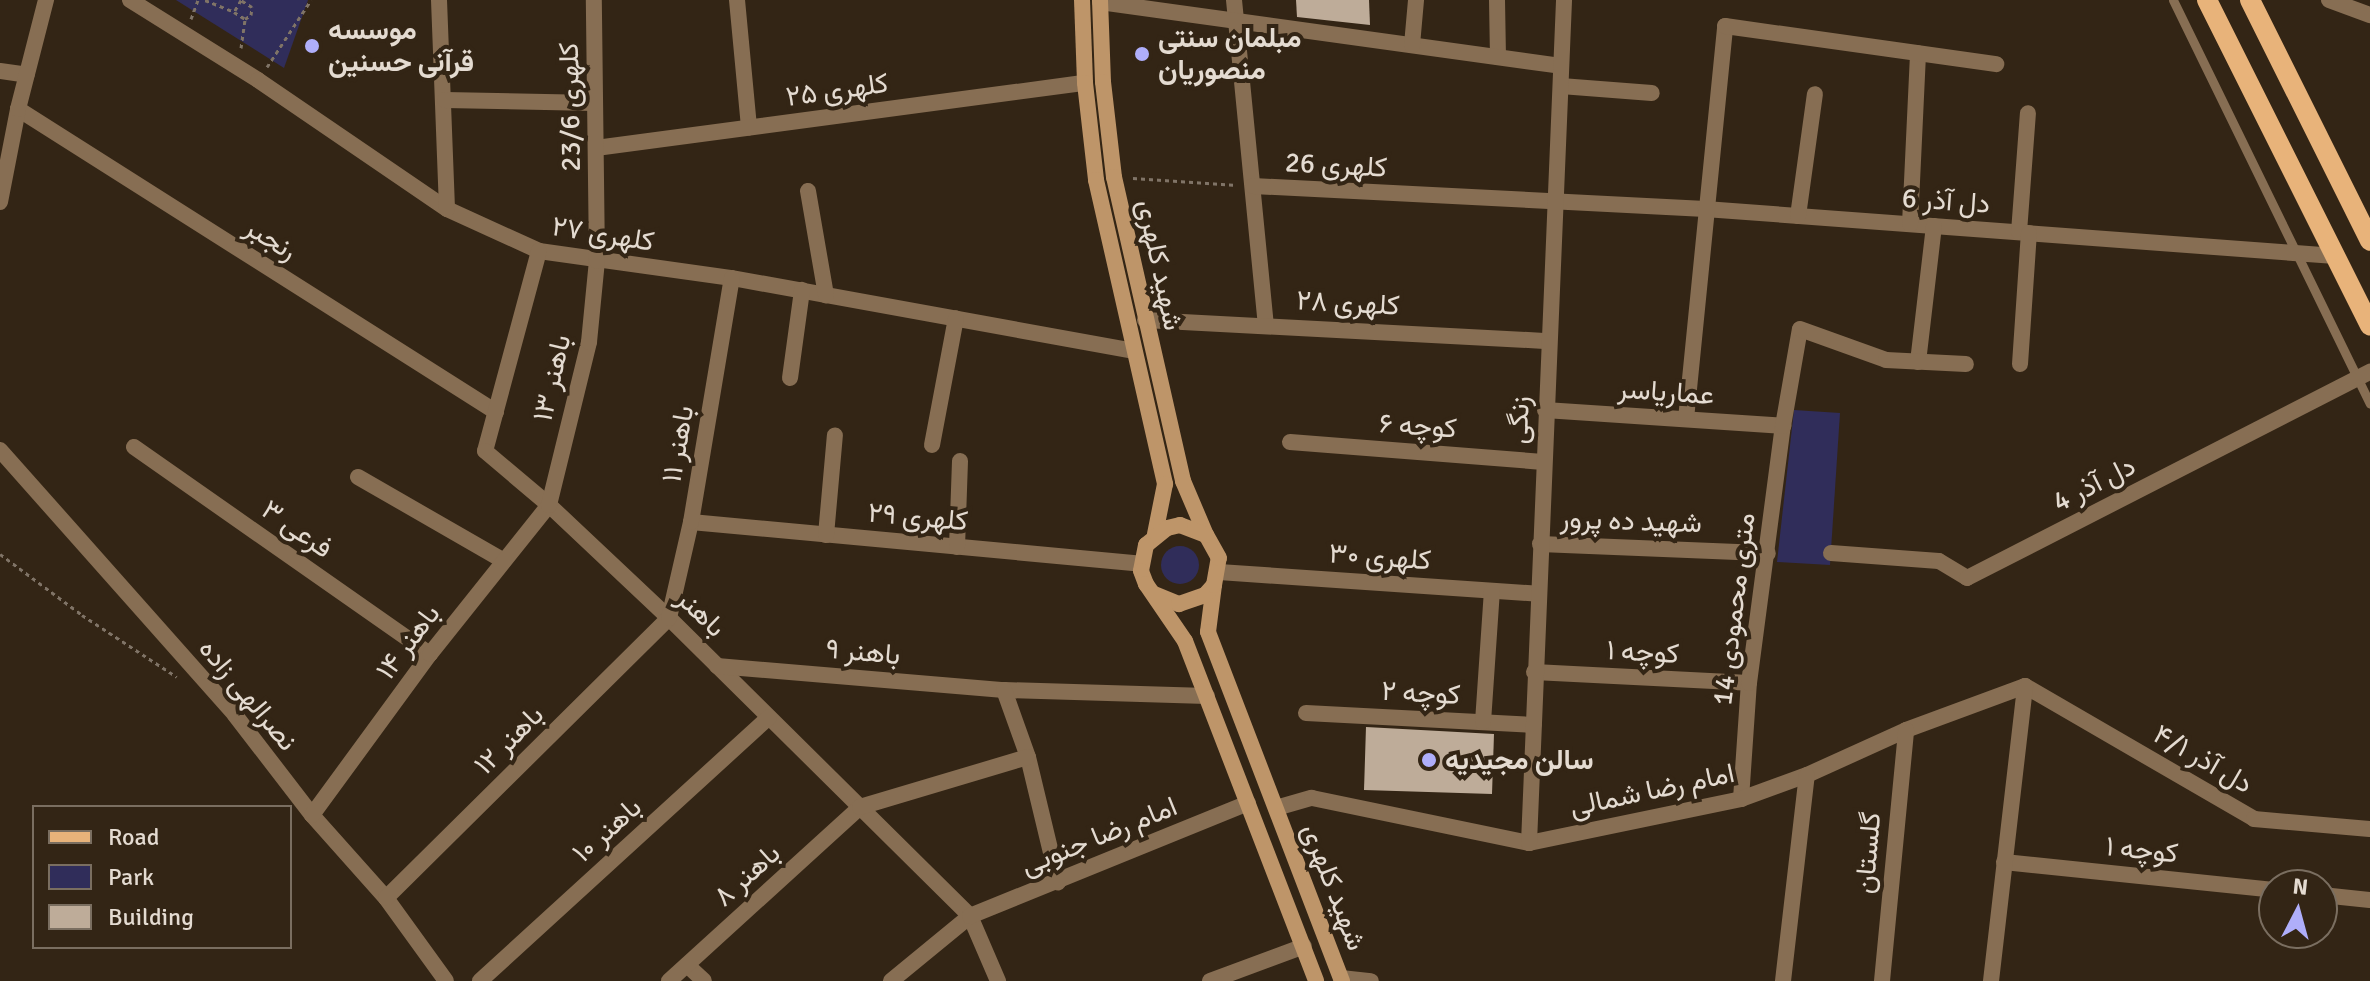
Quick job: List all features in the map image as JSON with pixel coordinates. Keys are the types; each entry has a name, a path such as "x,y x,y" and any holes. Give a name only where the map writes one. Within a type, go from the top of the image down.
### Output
{"main road":[{"name":"شهید کلهری","path":"1082,0 1085,83 1096,180 1165,484 1155,534"},
{"path":"2207,0 2370,325"},
{"path":"2250,0 2370,241"},
{"name":"شهید کلهری","path":"1100,1 1103,82 1114,177 1183,481 1206,535"},
{"path":"1180,525 1206,535 1219,558 1216,578 1193,602 1179,604 1154,594 1146,584 1141,564 1146,545 1155,534 1180,525"},
{"name":"شهید کلهری","path":"1216,578 1208,632 1341,979"},
{"name":"شهید کلهری","path":"1154,594 1185,641 1316,981"}],"street":[{"path":"0,202 18,109 46,0"},
{"name":"کلهری ۲۷","path":"130,0 258,80 447,209 539,251 732,278 1133,351"},
{"path":"439,0 447,209"},
{"name":"کلهری 23/6","path":"594,0 597,261"},
{"path":"737,0 749,127"},
{"path":"1234,0 1266,325"},
{"path":"1412,45 1416,0"},
{"path":"1497,0 1498,57"},
{"name":"زنگی","path":"1529,843 1564,0"},
{"path":"2329,0 2370,15"},
{"path":"1100,1 1237,23 1561,66"},
{"path":"1686,419 1725,26 1996,64"},
{"path":"1910,224 1918,53"},
{"path":"0,71 27,75"},
{"name":"کلهری ۲۵","path":"596,148 1085,83"},
{"path":"1561,86 1652,93"},
{"path":"1798,216 1815,94"},
{"path":"445,100 595,103"},
{"name":"رنجبر","path":"18,109 496,412"},
{"path":"2020,364 2028,113"},
{"name":"کلهری 26","path":"1253,186 1554,203"},
{"path":"808,191 826,295"},
{"name":"دل آذر 6","path":"1554,203 1705,209 2335,256"},
{"path":"1934,226 1918,362 1966,364"},
{"name":"باهنر","path":"539,251 485,451 549,505 669,618 970,916 998,981"},
{"name":"باهنر ۱۳","path":"549,505 589,342 597,261"},
{"name":"باهنر ۱۱","path":"669,618 691,522 732,278"},
{"path":"790,378 802,290"},
{"path":"932,445 956,318"},
{"name":"کلهری ۲۸","path":"1145,320 1548,341"},
{"name":"14 متری محمودی","path":"1741,799 1749,683 1783,426 1800,329 1886,360 1918,362"},
{"name":"دل آذر 4","path":"1831,553 1939,561 1967,578 2364,375"},
{"name":"عماریاسر","path":"1545,410 1783,426"},
{"path":"826,535 835,435"},
{"name":"۶ کوچه","path":"1290,442 1543,462"},
{"name":"فرعی ۳","path":"134,447 430,654"},
{"name":"نصرالهی زاده","path":"0,450 235,715 312,815 386,898 446,981"},
{"path":"957,547 960,461"},
{"path":"358,477 504,561"},
{"name":"باهنر ۱۴","path":"312,815 430,654 549,505"},
{"name":"کلهری ۲۹","path":"691,522 1141,564"},
{"name":"شهید ده پرور","path":"1540,544 1768,553"},
{"name":"کلهری ۳۰","path":"1216,578 1538,594"},
{"path":"1483,722 1492,591"},
{"name":"باهنر ۱۲","path":"386,898 669,618"},
{"name":"باهنر ۹","path":"717,666 1004,690 1207,696"},
{"name":"۱ کوچه","path":"1534,672 1749,683"},
{"path":"1991,981 2025,686"},
{"name":"امام رضا شمالی","path":"1276,808 1312,798 1529,843 1741,799 1807,775 1906,730 2025,686"},
{"name":"دل آذر ۴/۱","path":"2025,686 2254,819 2370,829"},
{"path":"1004,690 1028,757 1058,882"},
{"name":"۲ کوچه","path":"1306,713 1534,725"},
{"name":"باهنر ۱۰","path":"480,981 769,717"},
{"name":"گلستان","path":"1882,981 1906,730"},
{"path":"860,807 1028,757"},
{"path":"1783,981 1807,775"},
{"name":"امام رضا جنوبی","path":"891,981 970,916 1248,803"},
{"name":"باهنر ۸","path":"669,981 860,807"},
{"name":"کوچه ۱","path":"2004,862 2258,888"},
{"path":"2338,897 2370,900"},
{"path":"1210,981 1304,946"},
{"path":"687,965 704,981"},
{"path":"1341,979 1371,981"}],"lane":[{"path":"2173,0 2297,251 2364,375 2370,404"}],"path":[{"path":"205,0 245,19"},
{"path":"234,12 241,0 248,1 251,15 245,19 239,69"},
{"path":"258,80 311,0"},
{"name":"کلهری 26","path":"1114,177 1253,186"},
{"path":"0,554 82,615 184,682"}],"green space":[{"path":"176,0 308,0 284,68"},
{"path":"1794,410 1840,413 1830,565 1777,562"},
{"path":"1180,546 1193,552 1199,565 1193,578 1180,584 1167,578 1161,565 1167,552"}],"building":[{"path":"1296,0 1369,0 1370,25 1297,17"},
{"name":"سالن مجیدیه","path":"1366,727 1494,734 1492,794 1364,790"}],"place":[{"name":"موسسه قرآنی حسنین","path":"312,46"},
{"name":"مبلمان سنتی منصوریان","path":"1142,54"},
{"name":"سالن مجیدیه","path":"1429,760"}]}
